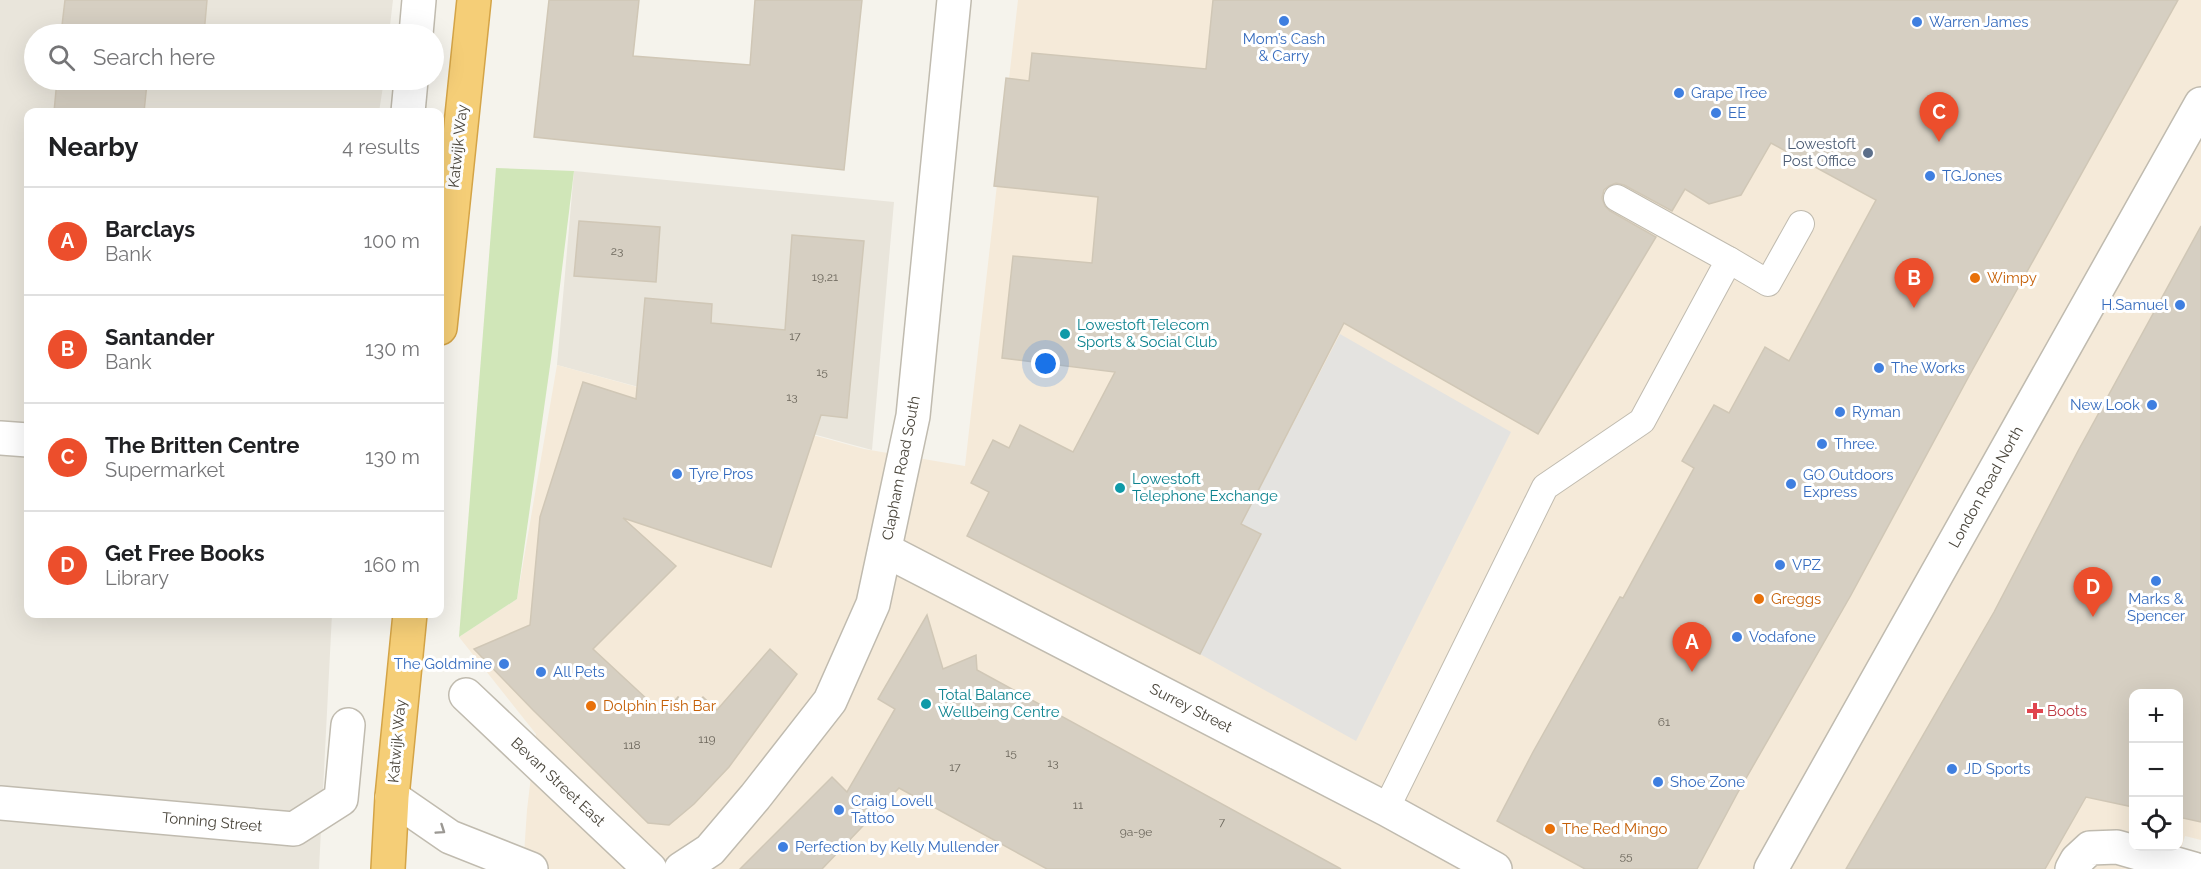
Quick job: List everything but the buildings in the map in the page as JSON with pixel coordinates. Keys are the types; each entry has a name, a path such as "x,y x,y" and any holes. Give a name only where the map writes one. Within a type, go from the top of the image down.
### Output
{"highway":[{"name":"Katwijk Way","path":"444,289 474,0"},
{"name":"Katwijk Way","path":"388,869 392,797 410,618"}],"street":[{"path":"417,24 419,0"},
{"name":"Clapham Road South","path":"681,869 710,850 755,797 830,701 873,604 913,416 954,0"},
{"path":"408,108 410,90"},
{"name":"London Road North","path":"1771,869 2201,104"},
{"path":"0,438 24,440"},
{"name":"Surrey Street","path":"885,550 1386,809 1487,864"},
{"name":"Bevan Street East","path":"466,695 650,869"},
{"name":"Tonning Street","path":"0,803 294,829 341,799 348,725"},
{"path":"392,797 450,837 531,869"},
{"path":"2072,869 2077,860 2090,848 2117,847 2194,869"}],"lane":[{"path":"1617,198 1768,283 1801,224"},
{"path":"1386,809 1545,487 1642,421 1730,260"}],"shaded area":[{"path":"0,0 393,0 390,24 24,24 24,90 382,90 380,108 24,108 24,618 332,618 319,869 0,869"},
{"path":"1018,0 2201,0 2201,840 2185,836 2183,843 2183,689 2129,689 2129,851 2180,851 2175,869 523,869 536,734 459,637 517,599 557,365 864,449 965,466"},
{"path":"574,171 894,202 872,450 557,365"},
{"path":"1340,334 1511,432 1356,741 1200,654 1261,535 1241,524"}],"green space":[{"path":"496,168 574,171 551,359 517,599 459,637"}],"place":[{"name":"Mom’s Cash & Carry","path":"1284,21"},
{"name":"Warren James","path":"1917,22"},
{"name":"Grape Tree","path":"1679,93"},
{"name":"EE","path":"1716,113"},
{"name":"The Britten Centre","path":"1939,142"},
{"name":"Lowestoft Post Office","path":"1868,153"},
{"name":"TGJones","path":"1930,176"},
{"name":"Wimpy","path":"1975,278"},
{"name":"H.Samuel","path":"2180,305"},
{"name":"Santander","path":"1914,308"},
{"name":"Lowestoft Telecom Sports & Social Club","path":"1065,334"},
{"name":"The Works","path":"1879,368"},
{"name":"New Look","path":"2152,405"},
{"name":"Ryman","path":"1840,412"},
{"name":"Three.","path":"1822,444"},
{"name":"Tyre Pros","path":"677,474"},
{"name":"GO Outdoors Express","path":"1791,484"},
{"name":"Lowestoft Telephone Exchange","path":"1120,488"},
{"name":"VPZ","path":"1780,565"},
{"name":"Marks & Spencer","path":"2156,581"},
{"name":"Greggs","path":"1759,599"},
{"name":"Get Free Books","path":"2093,617"},
{"name":"Vodafone","path":"1737,637"},
{"name":"The Goldmine","path":"504,664"},
{"name":"All Pets","path":"541,672"},
{"name":"Barclays","path":"1692,672"},
{"name":"Total Balance Wellbeing Centre","path":"926,704"},
{"name":"Dolphin Fish Bar","path":"591,706"},
{"name":"Boots","path":"2035,711"},
{"name":"JD Sports","path":"1952,769"},
{"name":"Shoe Zone","path":"1658,782"},
{"name":"Craig Lovell Tattoo","path":"839,810"},
{"name":"The Red Mingo","path":"1550,829"},
{"name":"Perfection by Kelly Mullender","path":"783,847"}]}
